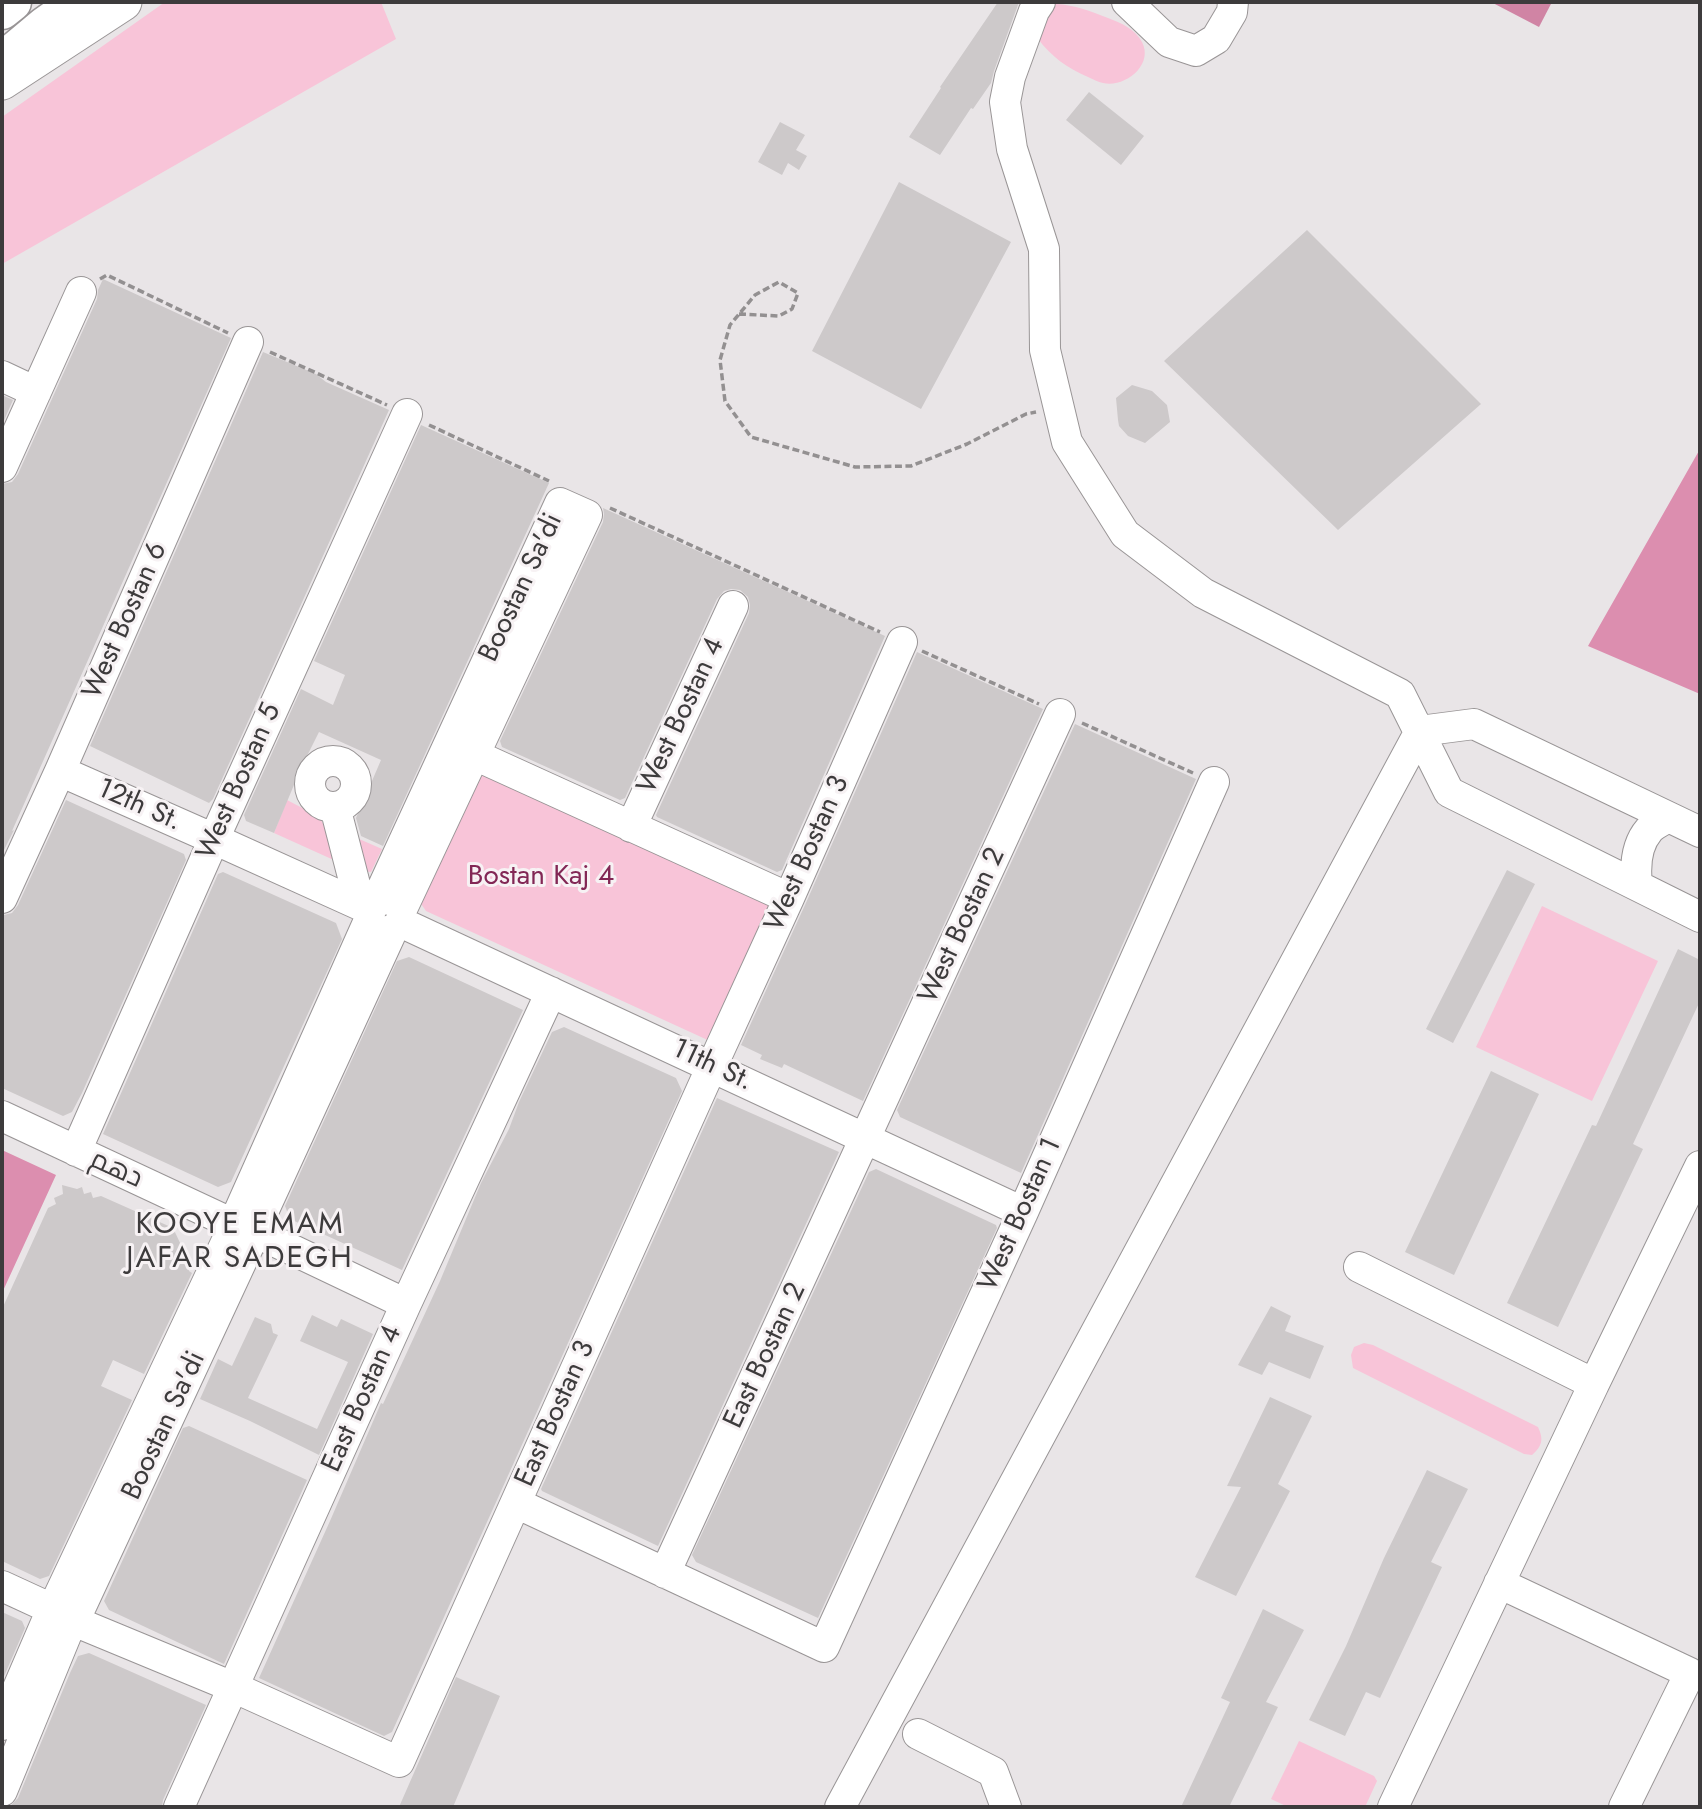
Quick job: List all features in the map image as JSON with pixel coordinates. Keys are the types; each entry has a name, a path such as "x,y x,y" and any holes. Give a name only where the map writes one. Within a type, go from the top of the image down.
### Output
{"highway":[{"path":"2,10 12,2"},
{"path":"2,62 79,2"}],"main road":[{"path":"2,81 123,2"}],"street":[{"path":"1040,2 1034,11 1010,77 1005,102 1012,149 1044,249 1045,349 1067,442 1125,534 1203,593 1400,694 1449,792 1700,916"},
{"path":"1127,2 1169,42 1196,51 1216,38 1232,12 1233,2"},
{"path":"2,467 81,292"},
{"name":"West Bostan 6","path":"2,898 247,342"},
{"path":"2,376 36,392"},
{"name":"West Bostan 5","path":"76,1151 407,414"},
{"name":"Boostan Sa'di","path":"2,1725 63,1615 244,1228 381,914 462,748 587,515 560,503 462,748"},
{"name":"West Bostan 4","path":"631,827 733,606"},
{"name":"West Bostan 3","path":"712,1066 902,642"},
{"name":"West Bostan 2","path":"866,1138 1060,714"},
{"path":"1420,731 1474,724 1700,832"},
{"path":"840,1807 1420,731"},
{"path":"462,748 789,898"},
{"name":"12th St.","path":"60,771 381,914"},
{"name":"West Bostan 1","path":"666,1573 824,1647 1023,1212 1214,782"},
{"path":"335,807 381,914"},
{"path":"1637,885 1635,865 1649,829 1668,817"},
{"name":"11th St.","path":"381,914 1023,1212"},
{"name":"East Bostan 4","path":"179,1807 406,1304 551,992"},
{"name":"East Bostan 3","path":"233,1687 399,1762 712,1066"},
{"name":"دهم","path":"2,1116 406,1304"},
{"name":"East Bostan 2","path":"666,1573 866,1138"},
{"path":"1393,1807 1700,1166"},
{"path":"1359,1268 1594,1384"},
{"path":"516,1503 666,1573"},
{"path":"1499,1583 1690,1673 1624,1807"},
{"path":"2,1586 63,1615 233,1687"},
{"name":"Boostan Sa'di","path":"2,1791 63,1615"},
{"path":"918,1734 993,1772 1006,1807"}],"path":[{"path":"107,275 549,481"},
{"path":"739,314 779,316 792,309 798,293 779,282 755,295 739,314 730,325 720,360 725,401 751,437 792,450 855,467 911,466 967,444 1026,414 1059,408"},
{"path":"604,505 1214,782"}],"green space":[{"path":"165,2 381,2 396,39 2,264 2,117"},
{"path":"1056,4 1089,11 1132,30 1139,37 1145,51 1141,66 1128,78 1111,84 1095,80 1060,61 1038,39 1046,9"},
{"name":"Bostan Kaj 4","path":"476,766 773,905 712,1042 426,911 417,898"},
{"path":"287,800 321,820 347,866 274,833"},
{"path":"350,835 382,849 371,872 362,871"},
{"path":"1542,906 1658,961 1592,1101 1476,1047"},
{"path":"1364,1343 1373,1345 1538,1427 1540,1446 1532,1455 1524,1454 1353,1368 1351,1355 1354,1347"},
{"path":"1299,1741 1374,1776 1377,1781 1365,1807 1288,1807 1271,1799"}],"shaded area":[{"path":"1491,2 1552,2 1539,27"},
{"path":"1700,449 1700,694 1588,646"},
{"path":"2,1150 56,1175 2,1293"}],"building":[{"path":"998,2 1019,2 991,83 940,155 909,137"},
{"path":"1089,92 1144,136 1121,165 1066,120"},
{"path":"780,122 805,135 796,150 807,156 799,170 788,163 782,175 758,162"},
{"path":"899,182 1011,242 921,409 812,351"},
{"path":"1307,230 1481,404 1338,530 1164,361"},
{"path":"103,279 231,338 2,854 2,484 12,482 18,474 97,299"},
{"path":"263,352 316,374 326,382 389,410 209,803 90,746"},
{"path":"1132,385 1152,391 1167,405 1170,422 1145,443 1128,436 1119,426 1116,398"},
{"path":"2,395 13,400 2,425"},
{"path":"421,425 549,483 383,846 361,836 356,818 381,760 319,732 274,833 246,821 244,815 301,689 333,705 345,675 314,661"},
{"path":"603,508 885,636 782,870 777,872 656,815 749,613 748,597 740,590 724,591 717,599 625,798 620,800 502,747 500,741 603,522"},
{"path":"917,652 1043,709 863,1101 784,1064 782,1068 760,1059 762,1055 741,1045"},
{"path":"1075,724 1196,779 1021,1173 900,1117 897,1110"},
{"path":"66,800 184,854 186,860 82,1093 72,1112 63,1116 2,1088 2,920 4,915 12,913 18,905"},
{"path":"1507,870 1535,884 1453,1043 1426,1029"},
{"path":"223,872 336,923 342,939 231,1182 218,1187 103,1134 218,874"},
{"path":"1678,949 1700,960 1700,1001 1633,1144 1643,1149 1558,1327 1507,1303 1592,1125 1596,1126"},
{"path":"409,957 523,1010 402,1270 290,1219 285,1206 397,961"},
{"path":"564,1027 676,1078 682,1091 392,1732 384,1736 259,1678 381,1403 383,1404 440,1281 481,1183 509,1129 552,1032"},
{"path":"1491,1071 1539,1094 1454,1275 1405,1252"},
{"path":"717,1098 839,1152 658,1546 541,1489"},
{"path":"876,1169 996,1225 997,1228 818,1618 696,1562 692,1555 869,1172"},
{"path":"62,1185 77,1189 82,1187 84,1194 91,1192 93,1198 101,1196 173,1228 192,1273 144,1374 113,1360 101,1386 132,1400 49,1576 40,1579 2,1561 2,1309 48,1208 56,1204 54,1198 63,1194"},
{"path":"1271,1306 1291,1316 1285,1331 1324,1346 1310,1379 1269,1362 1262,1375 1238,1365"},
{"path":"312,1315 337,1327 341,1319 373,1334 319,1455 200,1399 218,1359 232,1366 255,1317 271,1324 273,1333 278,1335 248,1398 317,1429 348,1362 300,1341"},
{"path":"1270,1397 1312,1416 1278,1484 1290,1491 1236,1596 1195,1577 1241,1487 1227,1486"},
{"path":"189,1426 307,1480 224,1664 109,1610 104,1601 183,1428"},
{"path":"1427,1470 1468,1489 1431,1562 1442,1567 1380,1698 1366,1692 1345,1736 1309,1720"},
{"path":"1263,1609 1304,1630 1266,1702 1278,1707 1229,1807 1181,1807 1230,1702 1221,1698"},
{"path":"2,1612 22,1621 25,1628 2,1681"},
{"path":"89,1653 206,1705 162,1807 9,1807 18,1798 78,1656"},
{"path":"456,1677 500,1696 453,1807 399,1807"}],"district":[{"name":"KOOYE EMAM JAFAR SADEGH","path":"240,1243"}]}
